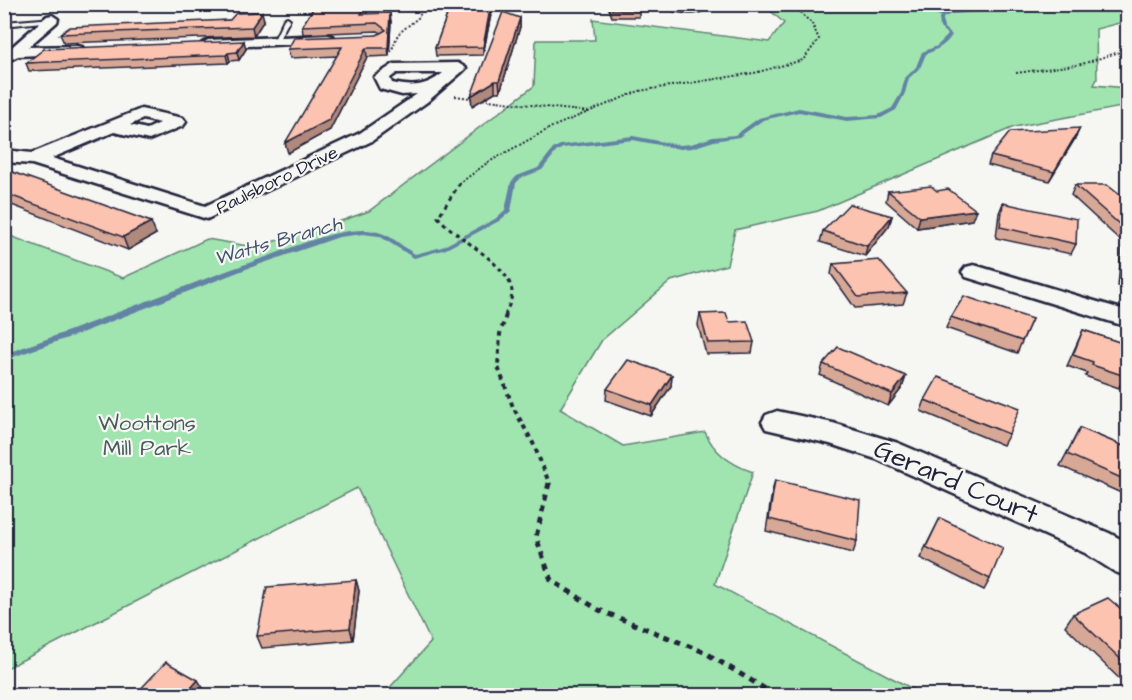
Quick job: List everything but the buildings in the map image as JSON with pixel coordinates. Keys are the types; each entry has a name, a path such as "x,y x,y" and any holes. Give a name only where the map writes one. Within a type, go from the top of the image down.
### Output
{"street":[{"path":"665,4 697,9 693,4"},
{"path":"10,57 52,19"},
{"path":"192,45 344,38"},
{"path":"10,57 86,49"},
{"name":"Paulsboro Drive","path":"4,156 34,159 207,213 366,137 431,91 458,68 394,69"},
{"path":"394,69 382,77 386,86 402,90 431,91"},
{"path":"34,159 112,126"},
{"path":"974,272 1128,319"},
{"name":"Gerard Court","path":"777,422 833,434 887,451 1097,543 1128,561"}],"lane":[{"path":"4,22 52,19"},
{"path":"275,41 287,19"}],"path":[{"path":"394,69 387,60 398,34 418,17 423,4"},
{"path":"777,696 704,652 599,610 551,580 536,537 550,485 533,443 513,407 498,367 500,334 512,293 506,273 453,233 438,216 462,180 532,137 588,112 639,91 754,74 803,60 819,39 812,24 792,4"},
{"path":"1016,73 1079,65 1094,61 1108,53 1128,51"},
{"path":"431,91 588,112"}],"green space":[{"name":"Woottons Mill Park","path":"764,5 1127,5 1127,21 1096,29 1097,79 1094,85 1127,88 1127,106 1014,127 818,211 735,230 727,265 671,281 602,340 560,409 623,446 705,432 713,446 724,457 753,472 715,584 924,695 383,695 431,642 357,488 5,669 5,234 123,278 207,239 254,247 324,227 369,211 534,86 536,40 595,40 593,19 769,42 784,23"}],"waterway":[{"path":"902,4 943,15"},
{"name":"Watts Branch","path":"4,357 73,333 243,267 338,235 375,233 391,240 414,256 444,248 497,220 508,211 513,183 519,177 540,169 555,150 562,146 633,138 680,147 692,146 713,139 737,136 761,119 799,110 847,119 879,117 894,109 903,93 907,78 918,68 924,53 939,47 948,39 950,35 942,28 941,17 950,13 999,10 1014,4"}]}
